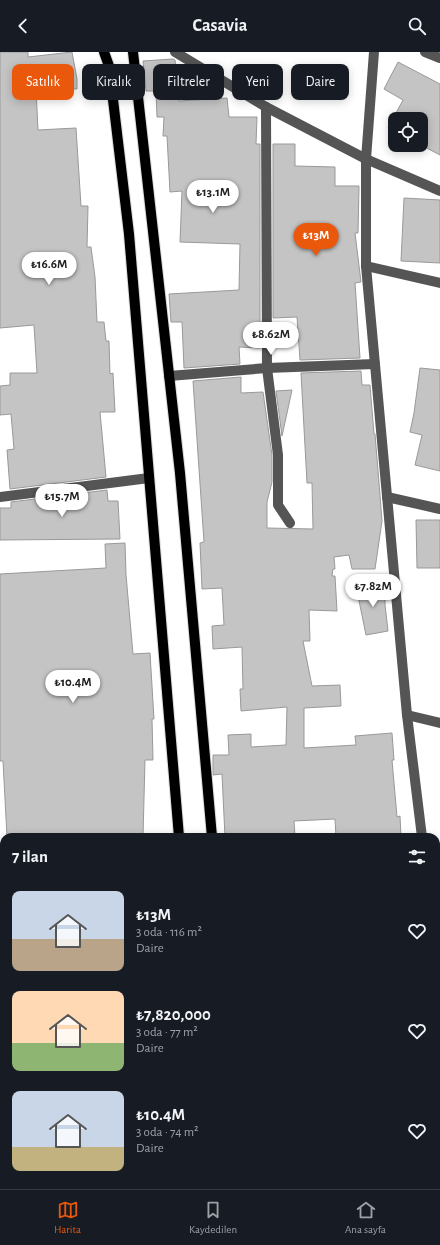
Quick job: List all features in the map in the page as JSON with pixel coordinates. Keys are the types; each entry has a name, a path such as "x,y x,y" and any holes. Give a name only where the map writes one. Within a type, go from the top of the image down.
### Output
{"main road":[{"path":"104,52 109,66 129,234 179,833"},
{"path":"133,52 180,473 212,833"}],"street":[{"path":"174,52 266,107 366,159 440,191"},
{"path":"374,52 366,159 366,266 407,715 422,833"},
{"path":"424,52 440,58"},
{"path":"266,107 267,368 278,455 278,505 290,523"},
{"path":"366,266 440,284"},
{"path":"169,376 267,368 375,364"},
{"path":"0,496 149,478"},
{"path":"387,497 440,509"},
{"path":"407,715 440,723"}],"building":[{"path":"0,52 28,52 28,57 72,52 77,79 77,89 74,89 74,64 12,64 12,100 37,100 38,130 76,128 81,206 88,206 87,247 91,247 95,277 97,322 104,322 106,341 109,341 110,374 113,373 115,412 100,412 106,477 10,489 7,450 14,449 11,414 0,415 0,386 10,385 10,373 37,373 34,325 0,328"},
{"path":"173,59 175,60 175,64 153,64 153,91 146,91 145,64 143,64 143,61"},
{"path":"398,62 440,84 440,155 428,149 428,112 397,112 403,100 384,89"},
{"path":"224,98 227,98 229,117 257,117 256,144 260,144 260,348 239,347 240,364 184,368 182,322 171,322 169,294 239,290 240,244 180,242 182,191 170,192 167,136 163,136 164,117 157,117 156,100 224,100"},
{"path":"273,144 295,144 295,166 335,167 335,186 359,186 358,233 355,233 361,282 355,283 360,358 300,360 297,317 273,318"},
{"path":"404,198 440,200 440,263 401,261"},
{"path":"420,368 440,370 440,471 415,465 422,435 410,432"},
{"path":"361,371 362,385 370,385 382,521 375,569 352,569 349,555 334,557 335,569 333,569 332,576 335,576 337,611 309,610 310,641 303,641 312,686 340,685 341,706 304,708 304,748 356,745 355,736 392,733 394,760 392,760 397,817 400,816 401,833 336,833 335,819 294,821 295,833 225,833 222,774 213,775 213,755 229,755 228,735 251,734 251,747 286,745 287,707 241,711 240,689 243,689 242,647 213,649 212,626 224,625 222,588 202,589 200,543 204,542 193,381 241,377 241,393 263,392 272,455 272,482 267,502 267,528 313,529 312,483 307,483 301,373"},
{"path":"292,390 282,436 276,391"},
{"path":"107,490 108,501 118,501 120,539 0,540 0,508 11,508 11,502"},
{"path":"416,520 440,520 440,568 417,568"},
{"path":"125,543 126,575 133,654 150,653 154,719 152,719 153,760 145,760 143,833 7,833 3,761 0,761 0,574 106,568 105,544"},
{"path":"355,581 385,588 388,631 366,635"}]}
